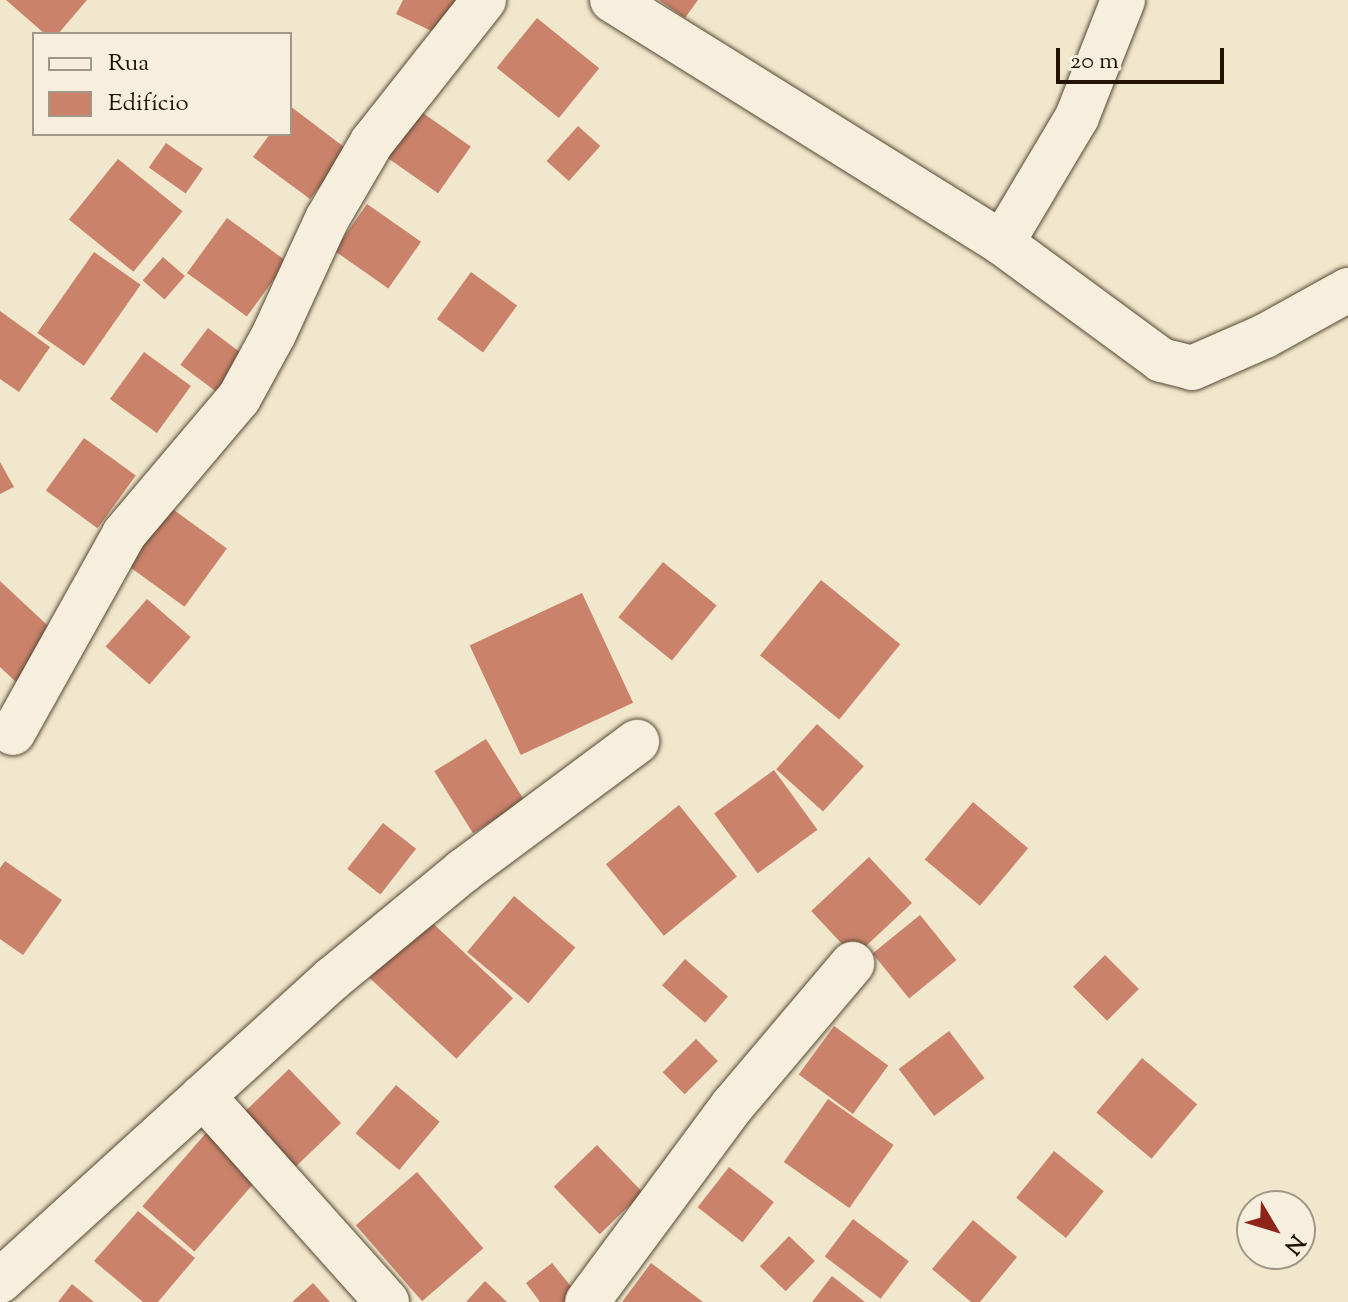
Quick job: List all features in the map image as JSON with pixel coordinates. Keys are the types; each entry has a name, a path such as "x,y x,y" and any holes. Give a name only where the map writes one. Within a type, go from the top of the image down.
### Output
{"street":[{"path":"13,733 124,534 239,398 274,334 327,219 372,142 484,0"},
{"path":"612,0 1002,243 1161,360 1192,368 1265,336 1348,290"},
{"path":"1002,243 1077,117 1116,6"},
{"path":"0,1281 332,979 463,871 637,742"},
{"path":"587,1302 733,1105 852,964"},
{"path":"203,1096 387,1302"}],"building":[{"path":"6,0 87,0 60,32 43,32"},
{"path":"403,0 465,0 446,38 396,14"},
{"path":"659,0 698,0 685,18"},
{"path":"537,18 599,68 559,118 497,68"},
{"path":"292,108 348,150 310,199 253,157 269,136 292,136"},
{"path":"420,111 471,147 438,193 387,158"},
{"path":"578,126 600,146 569,181 547,161"},
{"path":"166,143 203,169 186,193 149,168"},
{"path":"118,159 183,211 133,272 69,220"},
{"path":"367,204 421,242 388,289 334,251"},
{"path":"227,218 287,261 247,317 187,273"},
{"path":"94,252 141,285 84,366 37,333"},
{"path":"163,257 185,276 165,299 143,280"},
{"path":"471,272 517,306 483,352 437,319"},
{"path":"0,311 50,347 19,392 0,379"},
{"path":"208,328 246,357 219,394 180,365"},
{"path":"144,352 191,386 157,433 110,399"},
{"path":"84,438 136,476 98,528 46,491"},
{"path":"0,462 14,487 0,494"},
{"path":"167,505 227,548 185,607 125,563"},
{"path":"663,562 717,605 672,661 618,617"},
{"path":"821,580 900,644 839,720 760,655"},
{"path":"0,581 60,637 17,683 0,667"},
{"path":"582,593 633,703 521,755 470,645"},
{"path":"147,599 191,637 149,685 106,647"},
{"path":"817,724 864,766 823,811 776,769"},
{"path":"486,739 525,801 473,833 434,771"},
{"path":"774,770 817,830 758,873 714,813"},
{"path":"973,802 1028,848 980,906 925,859"},
{"path":"679,805 737,876 664,936 606,864"},
{"path":"383,823 416,849 380,895 347,869"},
{"path":"869,857 912,903 854,957 811,911"},
{"path":"5,861 62,900 23,955 0,939 0,868"},
{"path":"514,896 575,947 528,1003 467,952"},
{"path":"920,915 957,960 909,998 873,953"},
{"path":"426,917 513,998 456,1059 369,978"},
{"path":"1105,955 1139,989 1107,1021 1073,987"},
{"path":"685,959 728,996 705,1023 662,985"},
{"path":"834,1026 888,1065 853,1114 799,1075"},
{"path":"949,1031 985,1078 934,1116 899,1069"},
{"path":"696,1039 718,1061 685,1094 663,1072"},
{"path":"1142,1058 1197,1104 1152,1159 1096,1112"},
{"path":"289,1069 341,1123 294,1168 242,1114"},
{"path":"396,1085 440,1122 399,1170 356,1133"},
{"path":"828,1099 894,1145 849,1208 784,1162"},
{"path":"206,1133 258,1178 194,1251 142,1206"},
{"path":"597,1145 643,1192 600,1234 554,1187"},
{"path":"1054,1151 1104,1191 1066,1238 1016,1198"},
{"path":"729,1167 774,1202 743,1242 698,1207"},
{"path":"417,1172 483,1248 422,1301 356,1225"},
{"path":"138,1211 195,1258 158,1302 143,1302 94,1261"},
{"path":"853,1219 909,1261 881,1299 825,1257"},
{"path":"973,1220 1017,1257 980,1302 971,1302 932,1269"},
{"path":"789,1236 815,1261 786,1291 760,1266"},
{"path":"552,1263 578,1295 569,1302 540,1302 526,1283"},
{"path":"651,1263 703,1302 622,1302"},
{"path":"832,1276 865,1302 812,1302"},
{"path":"485,1281 507,1302 466,1302"},
{"path":"313,1283 330,1302 292,1302"},
{"path":"72,1284 94,1302 58,1302"}]}
